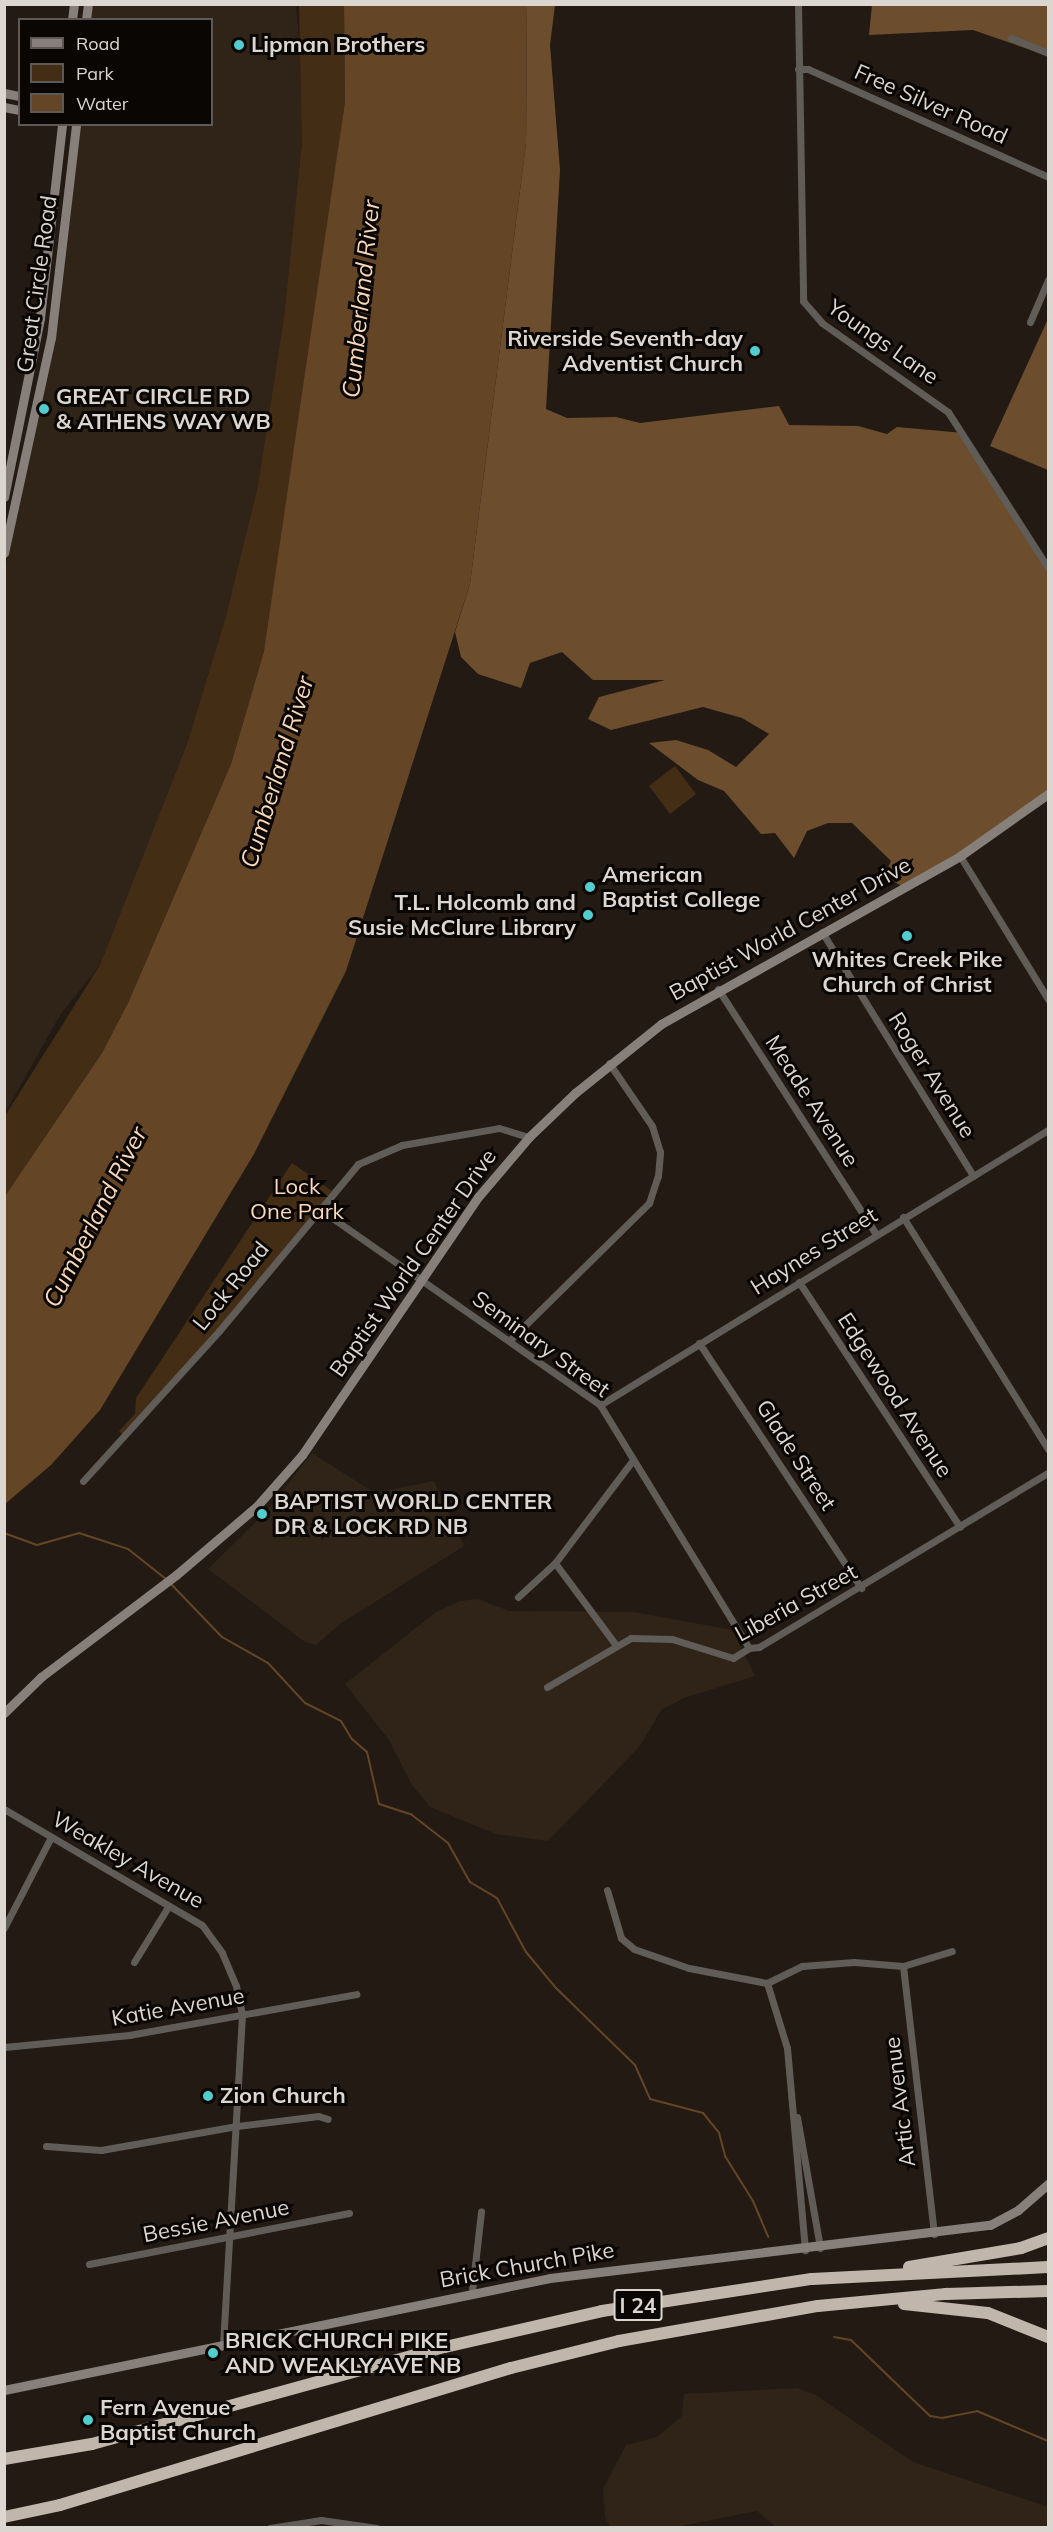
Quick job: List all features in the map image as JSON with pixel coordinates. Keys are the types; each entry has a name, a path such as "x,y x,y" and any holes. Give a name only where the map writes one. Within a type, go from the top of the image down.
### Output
{"highway":[{"path":"888,2273 934,2260 1021,2248 1048,2238"},
{"name":"I 24","path":"4,2459 92,2444 445,2347 591,2314 768,2284 888,2273 1048,2267"},
{"name":"I 24","path":"4,2517 71,2502 442,2388 597,2346 747,2316 867,2302 1048,2291"},
{"path":"867,2302 962,2307 1010,2319 1048,2337"}],"street":[{"name":"Youngs Lane","path":"798,4 800,272 807,309 948,412 1048,568"},
{"path":"1011,38 1048,53"},
{"name":"Free Silver Road","path":"798,69 808,69 1048,177"},
{"name":"Great Circle Road","path":"4,497 37,338 62,126"},
{"name":"Great Circle Road","path":"4,553 51,338 76,126"},
{"path":"1030,322 1048,280"},
{"name":"Baptist World Center Drive","path":"4,1713 41,1677 210,1547 257,1506 302,1455 478,1197 529,1137 609,1063 661,1024 718,989 960,856 1048,794"},
{"path":"960,856 1048,999"},
{"name":"Roger Avenue","path":"822,932 973,1176"},
{"name":"Meade Avenue","path":"718,989 875,1233"},
{"path":"509,1341 649,1203 658,1176 660,1152 652,1126 609,1063"},
{"name":"Lock Road","path":"83,1481 219,1331 318,1208 358,1164 402,1145 499,1128 529,1137"},
{"name":"Haynes Street","path":"600,1405 875,1233 1048,1130"},
{"name":"Seminary Street","path":"318,1208 600,1405 749,1648"},
{"path":"903,1217 1048,1449"},
{"name":"Edgewood Avenue","path":"799,1282 960,1527"},
{"name":"Glade Street","path":"699,1343 861,1588"},
{"path":"518,1597 555,1563 633,1460"},
{"name":"Liberia Street","path":"547,1687 582,1670 616,1645 631,1638 672,1639 733,1658 749,1648 759,1647 861,1588 1048,1473"},
{"path":"555,1563 616,1645"},
{"name":"Weakley Avenue","path":"4,1809 202,1925 222,1953 242,2015 232,2236 223,2346"},
{"path":"4,1928 51,1837"},
{"path":"606,1890 621,1938 634,1949 689,1968 767,1983 802,1966 854,1962 903,1966 952,1951"},
{"path":"134,1962 168,1907"},
{"name":"Artic Avenue","path":"903,1966 934,2234"},
{"path":"767,1983 787,2048 795,2109 820,2248"},
{"name":"Katie Avenue","path":"4,2047 129,2035 356,1994"},
{"path":"795,2109 795,2148 805,2250"},
{"path":"46,2146 101,2150 237,2126 309,2117 328,2119"},
{"name":"Brick Church Pike","path":"4,2390 223,2346 472,2291 669,2262 805,2250 990,2225 1018,2210 1048,2184"},
{"path":"472,2291 481,2212"},
{"name":"Bessie Avenue","path":"89,2264 349,2213"},
{"path":"270,2528 309,2524 376,2528"}],"shaded area":[{"path":"92,5 296,5 304,92 302,142 284,317 258,485 226,616 187,744 100,965 60,1015 5,1113 5,569 59,319 80,126 213,126 213,18 91,18"},
{"path":"527,5 555,5 550,45 560,170 546,409 567,418 616,417 640,423 779,406 789,425 858,426 887,434 897,427 964,433 1048,569 1048,794 905,888 884,876 891,861 852,823 828,823 807,831 794,858 775,833 761,834 724,791 698,780 649,743 676,740 708,750 736,767 769,734 742,718 703,707 611,730 588,719 599,697 665,680 593,680 562,652 530,663 521,688 478,674 461,657 455,632 470,584 526,143"},
{"path":"872,5 1048,5 1048,56 973,30 869,35"},
{"path":"1048,319 1048,470 990,446"},
{"path":"312,1453 370,1490 379,1492 434,1481 464,1546 340,1624 316,1645 305,1642 208,1569 265,1513"},
{"path":"478,1599 509,1611 634,1612 733,1630 755,1676 684,1698 661,1710 640,1746 548,1841 496,1834 430,1807 412,1785 389,1740 345,1684 436,1612 460,1601"},
{"path":"797,2388 816,2395 913,2462 1048,2507 1048,2527 776,2527 757,2511 675,2527 610,2527 605,2517 603,2489 626,2445 657,2437 682,2416 684,2394"}],"green space":[{"path":"299,5 344,5 345,102 285,545 264,651 231,764 128,1003 102,1053 5,1196 5,1116 100,965 187,744 226,616 258,485 284,317 302,142"},
{"path":"675,766 696,794 670,814 649,786"},
{"name":"Lock One Park","path":"292,1163 332,1191 219,1331 123,1435 119,1431 135,1414 136,1398"}],"water":[{"name":"Cumberland River","path":"344,5 527,5 526,143 470,584 346,971 254,1154 100,1410 51,1465 5,1504 5,1196 102,1053 128,1003 231,764 264,651 345,102"}],"waterway":[{"path":"4,1533 37,1545 79,1533 128,1549 166,1579"},
{"path":"170,1583 222,1637 268,1663 305,1703 341,1721 352,1739 367,1752 379,1804 412,1815 448,1843 470,1882 497,1898 526,1952 556,1988 635,2065 650,2099 703,2113 719,2133 725,2156 753,2201 768,2237"},
{"path":"834,2337 851,2340 930,2416 942,2418 977,2411 1048,2441"}],"place":[{"name":"Lipman Brothers","path":"239,45"},
{"name":"Riverside Seventh-day Adventist Church","path":"755,351"},
{"name":"GREAT CIRCLE RD & ATHENS WAY WB","path":"44,409"},
{"name":"American Baptist College","path":"590,887"},
{"name":"T.L. Holcomb and Susie McClure Library","path":"588,915"},
{"name":"Whites Creek Pike Church of Christ","path":"907,936"},
{"name":"BAPTIST WORLD CENTER DR & LOCK RD NB","path":"262,1514"},
{"name":"Zion Church","path":"208,2096"},
{"name":"BRICK CHURCH PIKE AND WEAKLY AVE NB","path":"213,2353"},
{"name":"Fern Avenue Baptist Church","path":"88,2420"}]}
